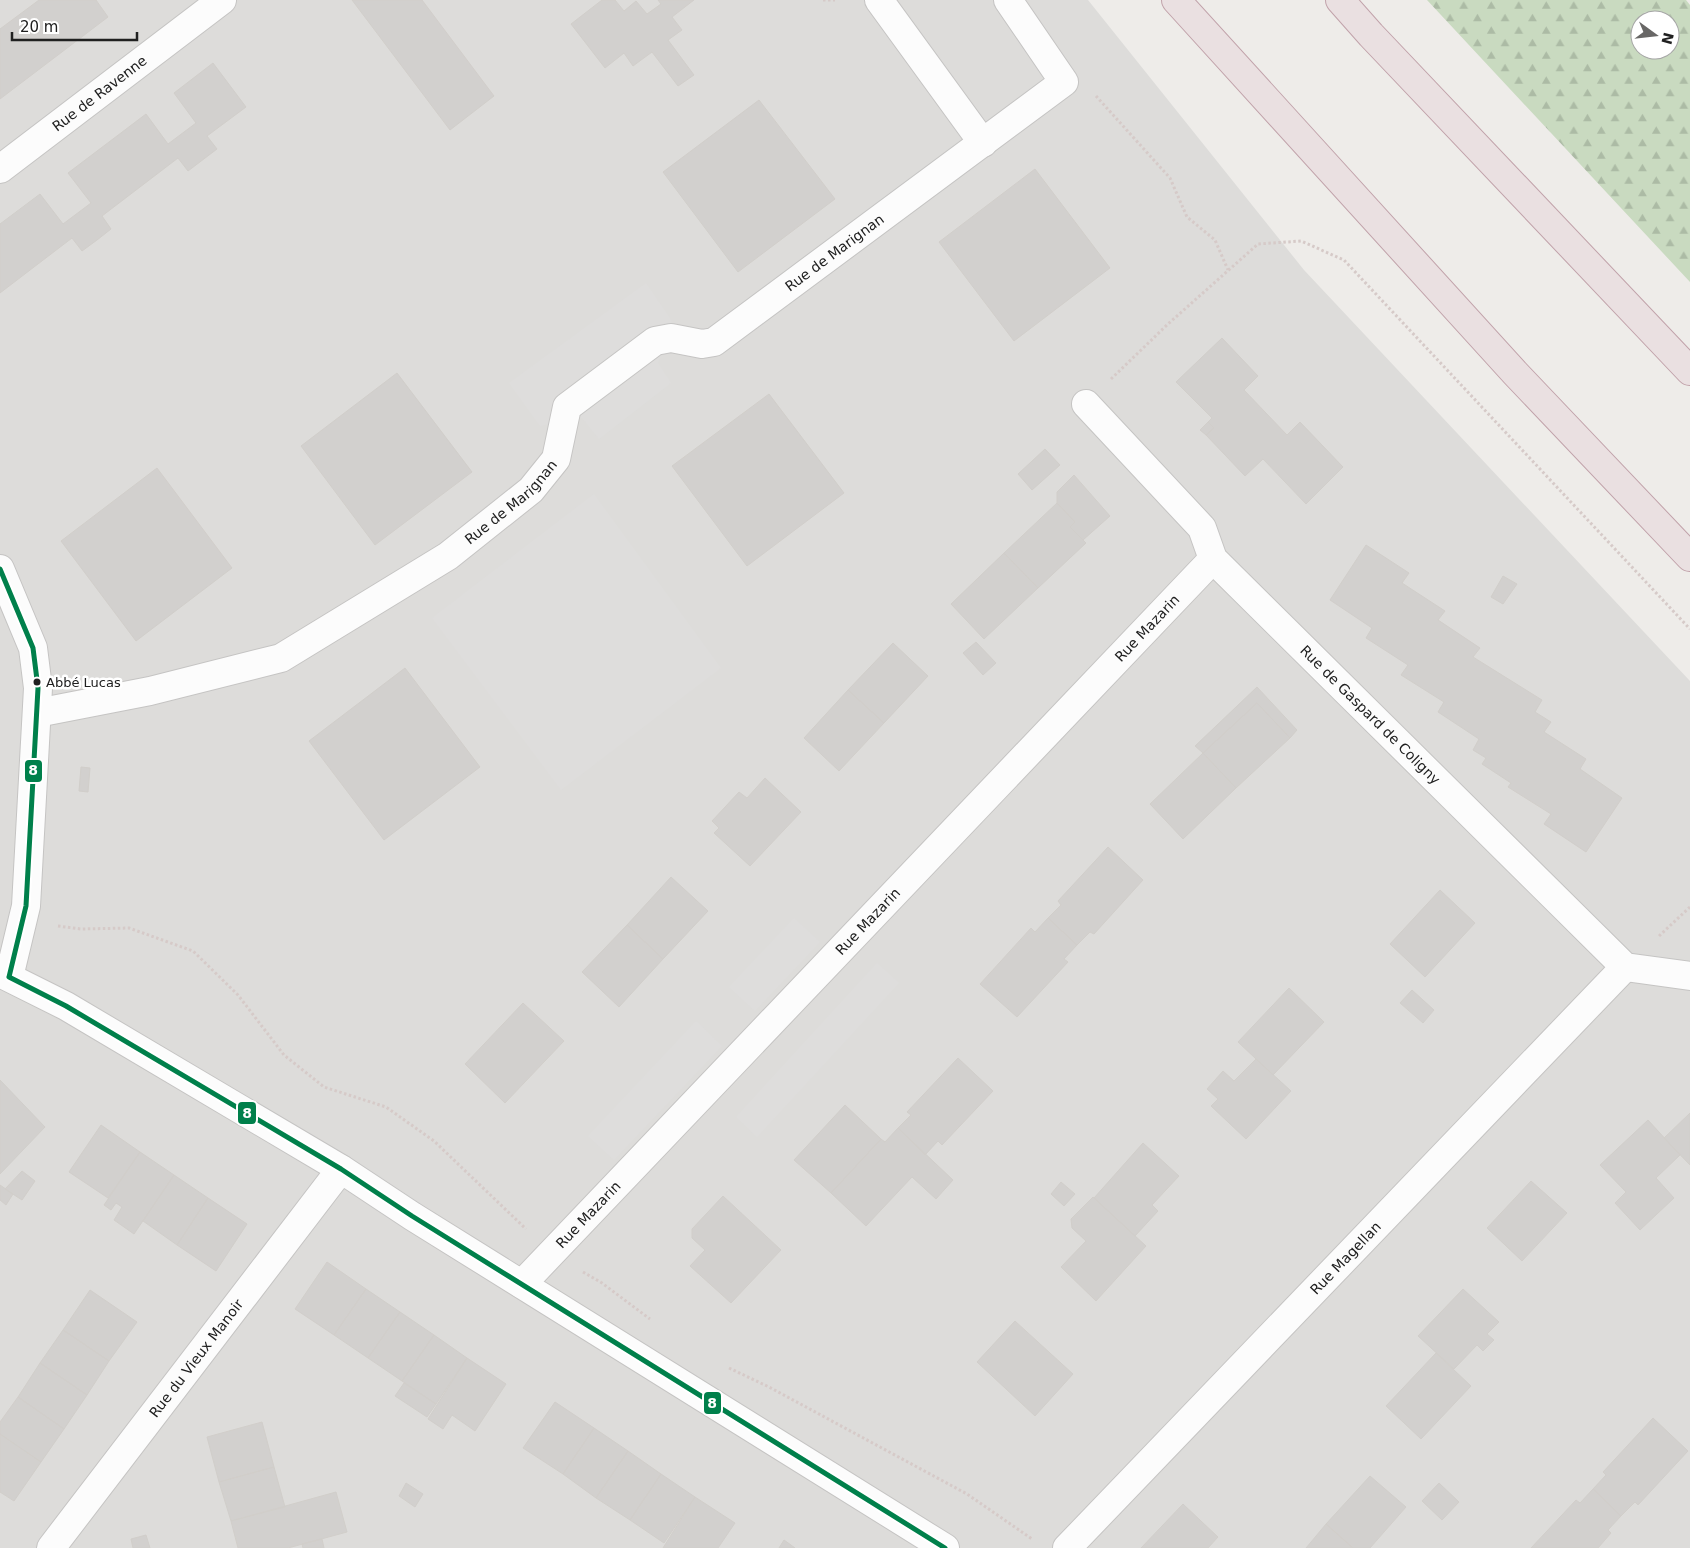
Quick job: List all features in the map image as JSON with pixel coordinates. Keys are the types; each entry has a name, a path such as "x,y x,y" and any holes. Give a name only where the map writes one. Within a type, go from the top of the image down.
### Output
{"highway":[{"path":"1176,0 1515,373 1690,557"},
{"path":"1340,0 1690,371"}],"street":[{"name":"Rue de Ravenne","path":"0,169 222,0"},
{"path":"880,0 982,144"},
{"path":"1008,0 1064,82"},
{"name":"Rue de Marignan","path":"37,713 150,691 281,658 448,556 531,490 556,459 567,407 655,341 671,338 702,344 714,342 1064,82"},
{"name":"Rue de Gaspard de Coligny","path":"1086,404 1202,528 1213,559 1625,967"},
{"name":"Rue Mazarin","path":"522,1284 1213,559"},
{"path":"3,581 33,648 38,688 26,906 4,975 66,1006 342,1169 412,1216 945,1548"},
{"path":"1625,967 1690,976"},
{"name":"Rue Magellan","path":"1067,1548 1625,967"},
{"name":"Rue du Vieux Manoir","path":"51,1548 342,1169"}],"path":[{"path":"823,0 835,0"},
{"path":"1064,82 1091,90 1170,178 1187,216 1215,240 1228,270"},
{"path":"1086,404 1168,324 1258,244 1301,241 1344,260 1690,629"}],"shaded area":[{"path":"0,0 1088,0 1304,270 1690,681 1690,1548 0,1548"},
{"path":"646,283 672,321 658,363 671,383 599,439 582,418 540,426 509,383"},
{"path":"594,494 721,668 561,790 432,618"},
{"path":"794,918 820,942 755,1011 729,987"},
{"path":"877,963 899,983 757,1137 736,1117"},
{"path":"696,1021 722,1046 614,1160 588,1136"}],"green space":[{"path":"1427,0 1686,0 1690,5 1690,282"}],"building":[{"path":"39,0 96,0 108,17 0,99 0,29"},
{"path":"352,0 422,0 494,96 450,130"},
{"path":"602,0 615,0 624,11 636,1 647,14 661,4 658,0 694,0 672,17 682,30 668,40 694,75 678,86 652,52 633,66 624,53 605,68 571,24"},
{"path":"213,63 246,107 207,136 217,149 188,171 178,158 102,216 111,229 97,240 82,251 72,238 0,293 0,224 40,194 63,224 91,203 68,173 146,114 168,144 196,123 174,93"},
{"path":"759,100 835,199 738,272 663,172"},
{"path":"1035,169 1110,268 1014,341 939,242"},
{"path":"1222,338 1258,376 1244,390 1287,435 1300,422 1343,467 1306,504 1263,459 1245,476 1206,435 1214,428 1208,422 1212,418 1176,382"},
{"path":"397,373 472,472 375,545 301,446"},
{"path":"769,394 844,493 747,566 672,466"},
{"path":"1208,422 1214,428 1206,435 1200,430"},
{"path":"1045,449 1060,465 1032,490 1018,474"},
{"path":"157,468 232,568 136,641 61,541"},
{"path":"1074,475 1110,516 1083,540 1070,527 1075,522 1057,503 1057,492"},
{"path":"1057,503 1075,522 1070,527 1086,543 1038,588 1004,553"},
{"path":"1366,545 1409,573 1402,583 1445,611 1438,620 1480,648 1473,657 1542,700 1535,712 1551,722 1544,732 1586,759 1580,769 1622,798 1586,852 1544,824 1551,814 1508,787 1511,783 1482,764 1486,758 1473,750 1479,739 1438,712 1444,702 1401,675 1408,665 1366,638 1372,628 1330,600"},
{"path":"1004,553 1038,588 984,639 951,604"},
{"path":"1503,576 1517,584 1503,604 1491,597"},
{"path":"976,642 996,663 983,675 963,653"},
{"path":"893,643 928,676 884,723 848,690"},
{"path":"405,668 480,767 384,840 309,741"},
{"path":"1257,687 1297,730 1290,738 1257,703 1203,753 1195,746"},
{"path":"848,690 884,723 839,771 804,738"},
{"path":"1257,703 1290,738 1236,788 1203,753"},
{"path":"1203,753 1236,788 1183,839 1150,804"},
{"path":"81,767 90,768 88,792 79,791"},
{"path":"765,778 801,812 750,866 714,833 719,828 712,821 739,792 747,798"},
{"path":"1108,847 1143,880 1094,934 1090,932 1077,945 1048,918 1061,905 1058,901"},
{"path":"671,877 708,911 663,959 627,925"},
{"path":"1440,890 1475,923 1425,977 1390,944"},
{"path":"1048,918 1077,945 1064,959 1068,962 1017,1017 980,984 1031,928 1035,932"},
{"path":"627,925 663,959 619,1007 582,972"},
{"path":"1289,988 1324,1022 1273,1075 1238,1042"},
{"path":"1412,990 1434,1010 1423,1023 1400,1003"},
{"path":"523,1003 564,1041 505,1103 465,1064"},
{"path":"958,1058 993,1091 942,1145 938,1141 925,1155 898,1128 911,1115 907,1112"},
{"path":"1256,1059 1291,1091 1246,1139 1211,1106 1218,1099 1207,1089 1223,1071 1234,1081"},
{"path":"0,1080 45,1127 0,1174"},
{"path":"845,1105 881,1139 831,1193 794,1160"},
{"path":"1690,1113 1690,1165 1664,1138"},
{"path":"1648,1120 1680,1155 1656,1178 1674,1198 1640,1230 1615,1203 1626,1192 1600,1165"},
{"path":"101,1125 140,1152 108,1198 69,1172"},
{"path":"898,1128 953,1180 936,1199 912,1177 866,1226 831,1193 881,1139 885,1142"},
{"path":"1143,1143 1179,1176 1152,1205 1158,1211 1135,1236 1094,1198"},
{"path":"140,1152 174,1175 134,1234 114,1220 122,1207 116,1203 111,1210 104,1205"},
{"path":"22,1171 35,1181 22,1200 5,1189"},
{"path":"174,1175 208,1198 177,1245 143,1221"},
{"path":"1531,1181 1567,1213 1522,1261 1487,1228"},
{"path":"1061,1182 1075,1194 1064,1206 1051,1194"},
{"path":"0,1185 13,1194 6,1205 0,1200"},
{"path":"723,1196 781,1250 731,1303 690,1266 705,1250 692,1238 692,1229"},
{"path":"1093,1197 1146,1246 1096,1301 1061,1267 1086,1241 1072,1228 1071,1219"},
{"path":"208,1198 247,1224 216,1271 177,1245"},
{"path":"327,1262 366,1289 334,1335 295,1309"},
{"path":"366,1289 400,1312 368,1358 334,1335"},
{"path":"1463,1289 1499,1322 1487,1334 1494,1340 1483,1351 1477,1345 1454,1369 1418,1336"},
{"path":"90,1290 137,1322 109,1361 63,1330"},
{"path":"400,1312 434,1335 402,1381 368,1358"},
{"path":"1015,1321 1073,1374 1035,1416 977,1362"},
{"path":"63,1330 109,1361 87,1395 40,1363"},
{"path":"434,1335 467,1358 436,1404 402,1381"},
{"path":"1436,1353 1471,1386 1421,1439 1386,1406"},
{"path":"467,1358 506,1384 475,1431 452,1415 443,1429 428,1419"},
{"path":"40,1363 87,1395 64,1429 18,1397"},
{"path":"404,1383 436,1404 427,1417 395,1396"},
{"path":"18,1397 64,1429 41,1462 0,1434 0,1422"},
{"path":"555,1402 594,1428 563,1474 523,1448"},
{"path":"1653,1418 1688,1451 1638,1505 1635,1502 1621,1516 1593,1489 1606,1475 1603,1472"},
{"path":"262,1422 274,1467 219,1482 207,1437"},
{"path":"594,1428 628,1451 596,1498 563,1474"},
{"path":"0,1434 41,1462 14,1501 0,1492"},
{"path":"628,1451 661,1474 630,1520 596,1498"},
{"path":"274,1467 285,1507 231,1521 219,1482"},
{"path":"661,1474 695,1497 664,1543 630,1520"},
{"path":"1370,1476 1406,1507 1370,1548 1353,1548 1326,1524"},
{"path":"406,1483 423,1494 415,1507 399,1496"},
{"path":"1439,1483 1459,1502 1442,1520 1422,1501"},
{"path":"1593,1489 1621,1516 1608,1530 1611,1533 1598,1548 1531,1548 1576,1500 1580,1503"},
{"path":"336,1492 347,1532 288,1548 238,1548 231,1521"},
{"path":"695,1497 735,1523 718,1548 663,1548"},
{"path":"1183,1504 1218,1537 1208,1548 1141,1548"},
{"path":"1326,1524 1353,1548 1306,1548"},
{"path":"146,1535 150,1548 133,1548 131,1539"},
{"path":"322,1539 324,1548 303,1548 302,1544"},
{"path":"784,1540 791,1545 795,1548 779,1548"}],"transit line":[{"name":"8","path":"0,569 33,648 38,688 26,906 9,977"},
{"name":"8","path":"9,977 66,1006 341,1169 412,1216 945,1548"}],"place":[{"name":"Abbé Lucas","path":"37,682"}]}
